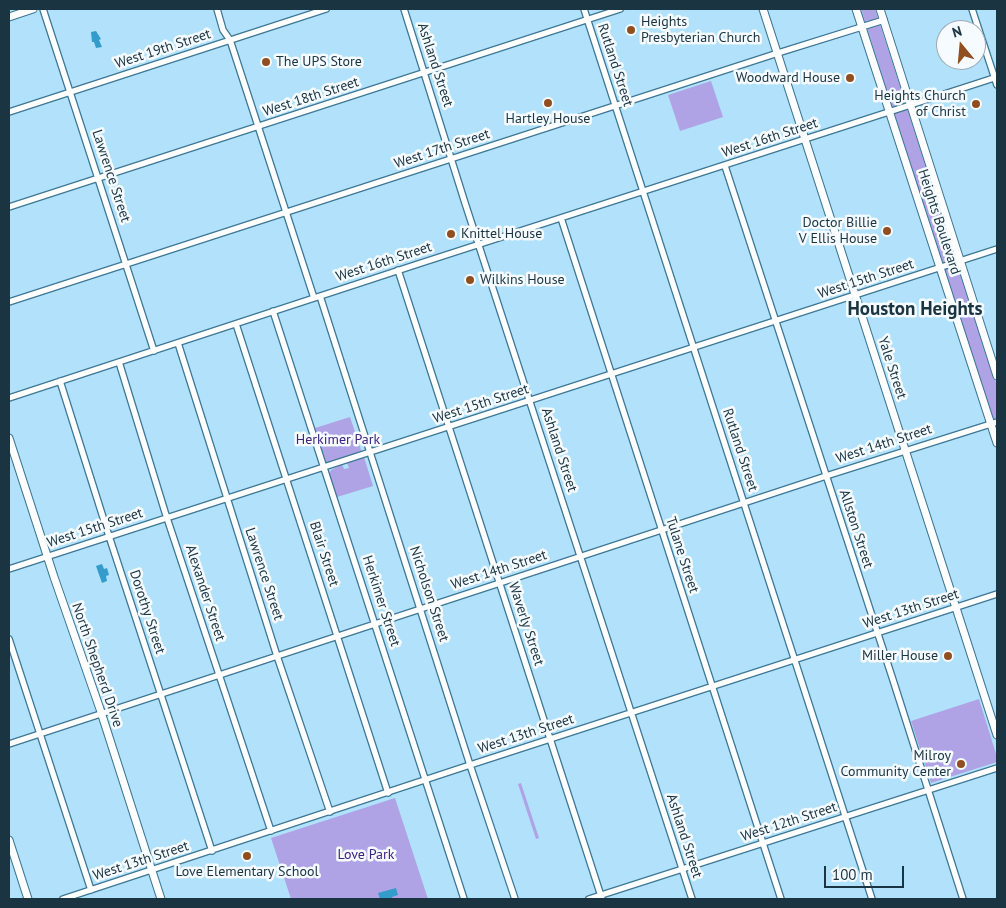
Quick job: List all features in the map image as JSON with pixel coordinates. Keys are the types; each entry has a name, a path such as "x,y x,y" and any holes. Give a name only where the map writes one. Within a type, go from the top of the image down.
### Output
{"main road":[{"path":"9,16 32,9"},
{"name":"Yale Street","path":"763,9 997,735"},
{"name":"Heights Boulevard","path":"856,9 940,268 994,422 997,443"},
{"name":"Heights Boulevard","path":"880,9 997,376"},
{"name":"North Shepherd Drive","path":"9,438 161,899"},
{"path":"9,840 28,899"}],"street":[{"name":"Lawrence Street","path":"43,9 154,350"},
{"path":"216,9 223,30 230,40"},
{"name":"West 19th Street","path":"9,112 326,9"},
{"name":"Ashland Street","path":"404,9 692,899"},
{"name":"Rutland Street","path":"584,9 872,899"},
{"name":"West 18th Street","path":"9,208 620,9"},
{"path":"972,9 996,77 997,85"},
{"name":"West 17th Street","path":"9,302 884,20"},
{"name":"Nicholson Street","path":"230,40 286,212 371,452 470,765 516,899"},
{"name":"West 16th Street","path":"9,398 996,77"},
{"name":"Allston Street","path":"725,166 963,899"},
{"name":"Tulane Street","path":"561,218 782,899"},
{"name":"West 15th Street","path":"9,569 997,249"},
{"name":"Waverly Street","path":"398,270 602,897"},
{"name":"Herkimer Street","path":"273,311 464,899"},
{"name":"Blair Street","path":"236,324 388,793"},
{"name":"Lawrence Street","path":"178,342 226,499 330,812"},
{"name":"Alexander Street","path":"119,362 167,518 271,832"},
{"name":"Dorothy Street","path":"60,381 212,851"},
{"name":"West 14th Street","path":"9,744 994,422"},
{"name":"West 13th Street","path":"63,899 997,594"},
{"path":"9,639 91,890"},
{"name":"West 12th Street","path":"589,899 602,897 682,869 997,768"}],"green space":[{"path":"861,9 875,9 997,386 997,435"},
{"path":"711,81 723,117 680,131 668,95"},
{"name":"Herkimer Park","path":"350,417 362,453 326,462 315,428"},
{"path":"364,457 373,486 337,497 329,474 331,470 342,464 344,469 349,468 347,463"},
{"path":"156,632 160,645 153,648 148,635"},
{"path":"979,699 997,762 931,783 911,721"},
{"path":"521,783 539,838 536,839 518,784"},
{"name":"Love Park","path":"395,798 428,899 291,899 271,838"}],"water":[{"path":"96,31 101,39 99,40 102,47 96,48 94,42 92,42 91,32"},
{"path":"102,564 104,569 107,568 109,575 106,576 107,581 102,583 96,566"},
{"path":"396,888 398,895 392,897 392,899 380,899 378,893"}],"place":[{"name":"Heights Presbyterian Church","path":"631,30"},
{"name":"The UPS Store","path":"266,62"},
{"name":"Woodward House","path":"850,78"},
{"name":"Hartley House","path":"548,103"},
{"name":"Heights Church of Christ","path":"976,104"},
{"name":"Doctor Billie V Ellis House","path":"887,231"},
{"name":"Knittel House","path":"451,234"},
{"name":"Wilkins House","path":"470,280"},
{"name":"Miller House","path":"948,656"},
{"name":"Milroy Community Center","path":"961,764"},
{"name":"Love Elementary School","path":"247,856"}],"district":[{"name":"Houston Heights","path":"915,310"}]}
